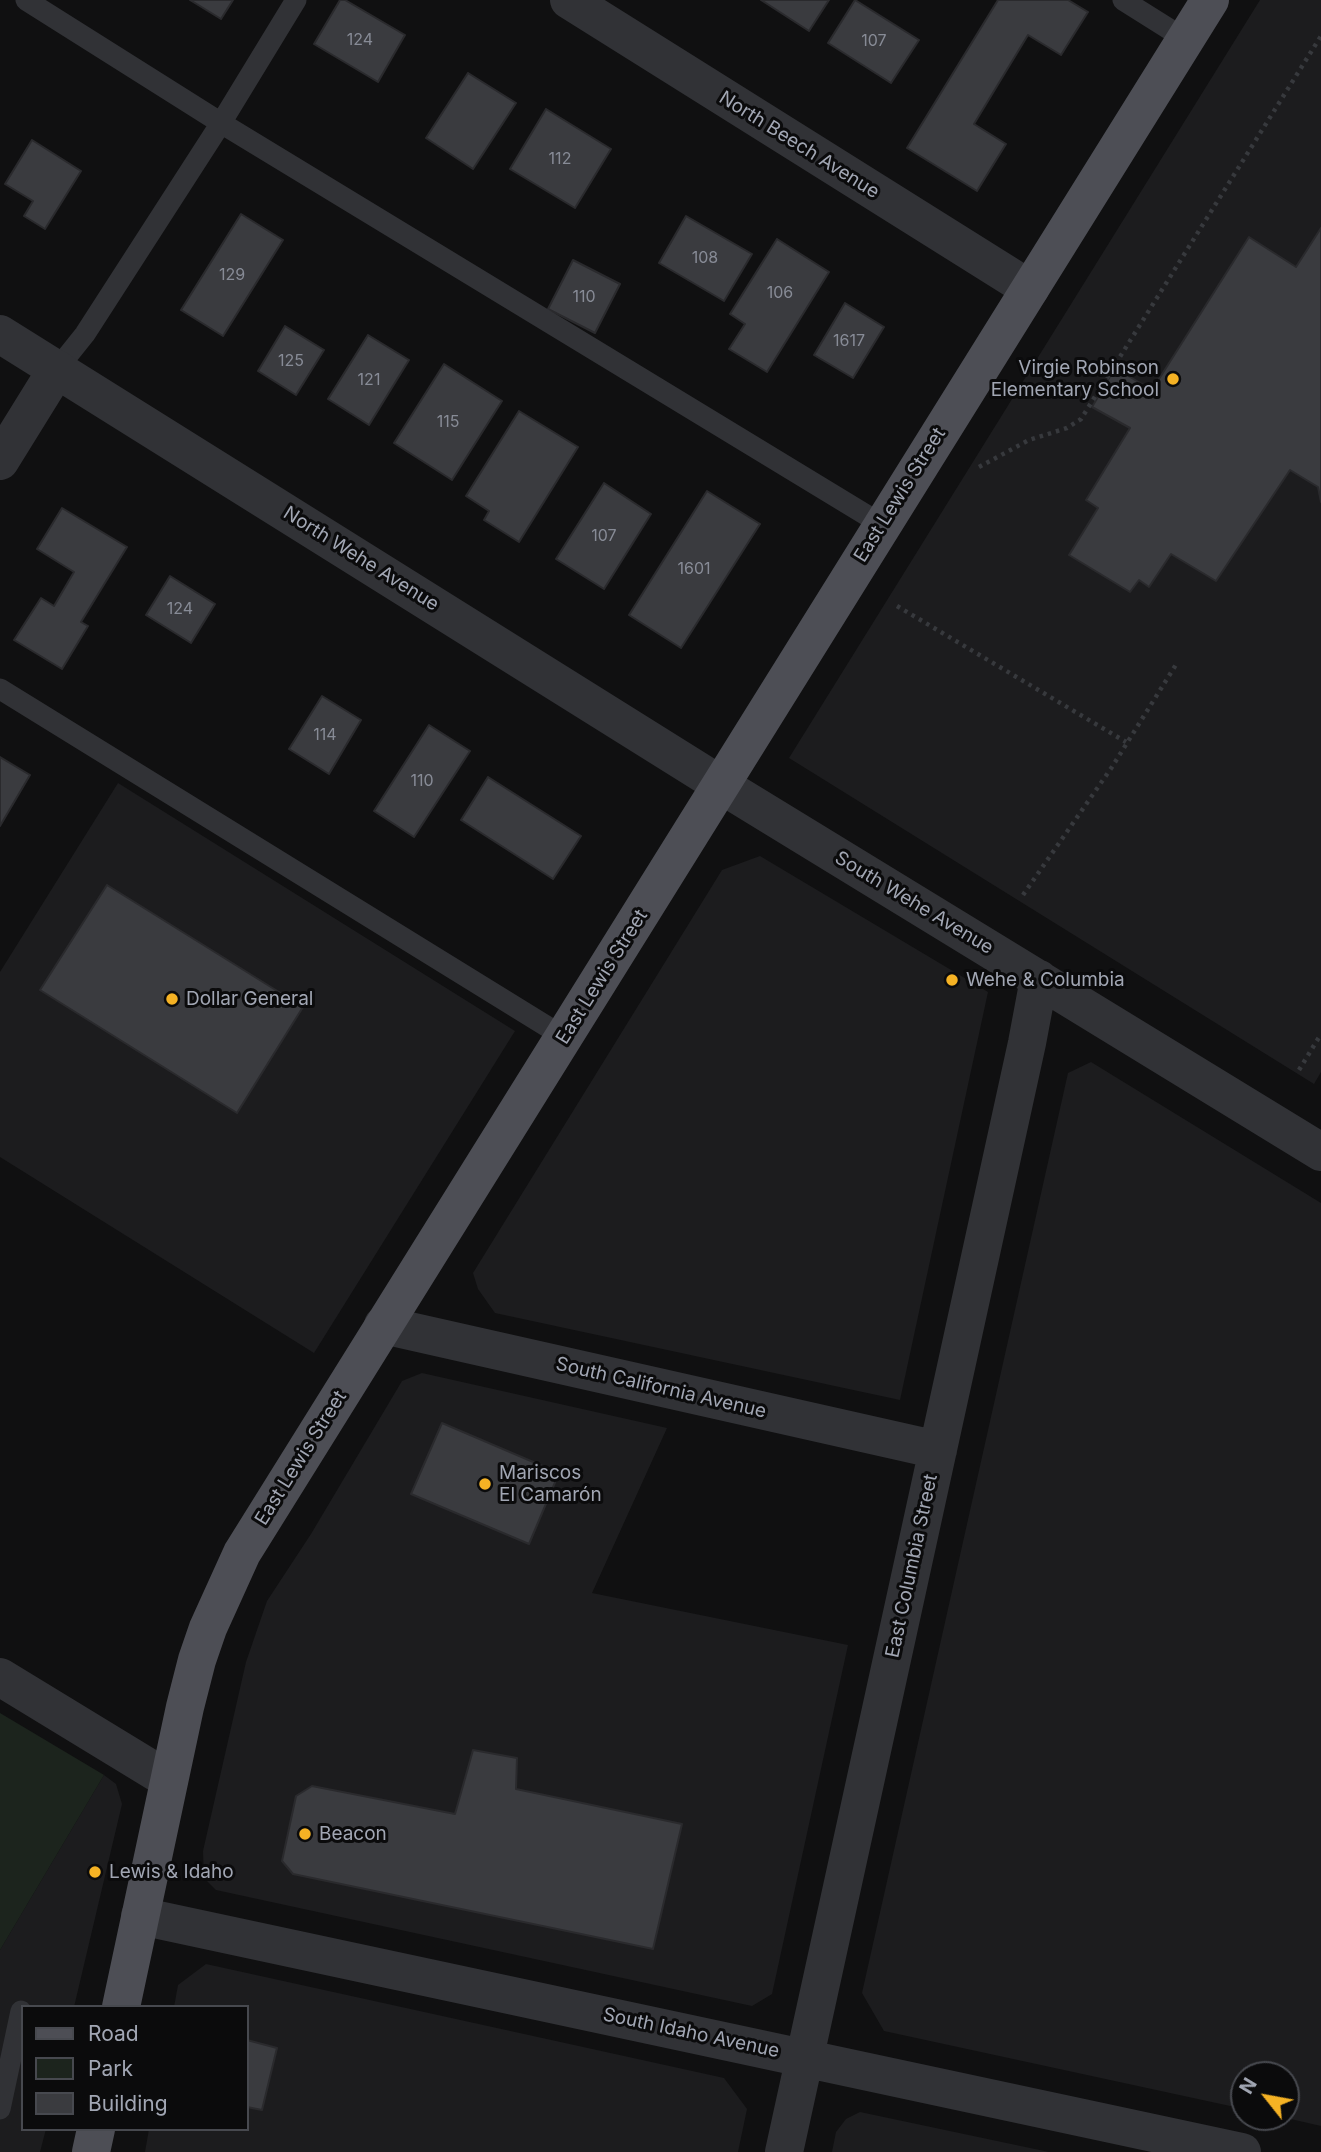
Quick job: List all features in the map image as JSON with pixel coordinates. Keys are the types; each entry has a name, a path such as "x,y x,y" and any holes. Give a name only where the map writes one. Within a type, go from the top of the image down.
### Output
{"main road":[{"name":"East Lewis Street","path":"121,2005 197,1660 222,1594 242,1553 1210,0"},
{"path":"91,2152 96,2131"}],"street":[{"name":"North Beech Avenue","path":"569,0 1030,289"},
{"name":"North Wehe Avenue","path":"0,334 721,785"},
{"path":"0,461 57,369"},
{"name":"South Wehe Avenue","path":"721,785 1321,1152"},
{"name":"East Columbia Street","path":"784,2152 1039,979"},
{"name":"South California Avenue","path":"383,1325 938,1450"},
{"path":"0,1677 169,1780"},
{"name":"South Idaho Avenue","path":"140,1916 1242,2152"}],"lane":[{"path":"26,0 221,123 881,524"},
{"path":"57,369 85,334 221,123 296,0"},
{"path":"1123,0 1185,39"},
{"path":"0,689 564,1037"},
{"path":"0,2109 15,2009"}],"path":[{"path":"979,467 1029,440 1067,428 1081,419 1321,36"},
{"path":"897,606 1126,742"},
{"path":"1023,895 1112,767 1177,663"},
{"path":"1299,1070 1321,1034"}],"shaded area":[{"name":"Virgie Robinson Elementary School","path":"1260,0 1321,0 1321,1072 1314,1084 789,758"},
{"path":"118,783 515,1031 314,1353 0,1157 0,972"},
{"path":"760,856 988,992 900,1400 495,1313 478,1289 473,1273 722,870"},
{"path":"1091,1062 1321,1203 1321,2126 1300,2121 1300,2061 1230,2061 1230,2106 884,2031 862,1993 1068,1073"},
{"path":"422,1373 667,1428 592,1593 848,1645 772,1994 752,2006 216,1890 204,1878 203,1851 246,1662 267,1601 311,1534 402,1381"},
{"path":"104,1775 116,1784 122,1804 74,2005 21,2005 21,2131 45,2131 40,2152 0,2152 0,1950"},
{"path":"206,1964 724,2078 747,2109 738,2152 145,2152 149,2131 248,2131 248,2005 174,2005 178,1985"},
{"path":"860,2112 1049,2152 832,2152 836,2132 846,2119"}],"green space":[{"path":"0,1713 104,1775 0,1950"}],"building":[{"path":"190,0 233,0 221,19"},
{"path":"340,0 345,0 405,35 378,82 314,44"},
{"path":"761,0 829,0 809,31"},
{"path":"855,0 919,40 891,83 828,43"},
{"path":"998,0 1068,0 1088,12 1061,55 1028,35 974,124 1006,144 977,191 907,148"},
{"path":"468,73 516,103 473,169 426,138"},
{"path":"546,109 611,149 575,208 510,169"},
{"path":"32,140 81,171 45,229 24,216 33,201 5,184"},
{"path":"241,214 283,240 223,336 181,310"},
{"path":"686,216 752,254 724,301 659,263"},
{"path":"1321,228 1321,502 1318,487 1290,470 1216,581 1171,554 1149,587 1139,580 1130,592 1069,555 1098,508 1086,500 1130,428 1092,407 1115,368 1152,390 1249,237 1296,267"},
{"path":"777,239 829,272 767,372 729,349 745,324 730,314"},
{"path":"573,260 620,284 595,333 548,309"},
{"path":"845,303 884,327 853,378 814,355"},
{"path":"285,326 324,350 296,395 258,371"},
{"path":"368,335 409,360 369,425 328,399"},
{"path":"444,364 502,401 452,480 394,443"},
{"path":"519,411 578,447 519,542 484,520 489,511 466,496"},
{"path":"604,483 651,514 604,589 556,559"},
{"path":"707,491 760,524 681,648 629,615"},
{"path":"62,508 127,547 81,622 88,626 62,669 14,640 41,598 54,606 74,572 37,549"},
{"path":"170,576 215,604 191,643 146,615"},
{"path":"322,696 361,720 329,774 289,749"},
{"path":"429,725 470,751 414,837 374,811"},
{"path":"0,757 30,775 0,826"},
{"path":"488,777 581,836 553,879 461,820"},
{"name":"Dollar General","path":"107,885 303,1007 237,1113 40,990"},
{"name":"Mariscos El Camarón","path":"442,1423 559,1473 529,1544 411,1494"},
{"path":"473,1750 517,1758 516,1789 682,1824 653,1949 293,1874 282,1861 296,1796 312,1786 455,1814"},
{"path":"248,2040 277,2048 262,2110 248,2107"}],"place":[{"name":"Virgie Robinson Elementary School","path":"1173,379"},
{"name":"Wehe & Columbia","path":"952,980"},
{"name":"Dollar General","path":"172,999"},
{"name":"Mariscos El Camarón","path":"485,1484"},
{"name":"Beacon","path":"305,1834"},
{"name":"Lewis & Idaho","path":"95,1872"}]}
